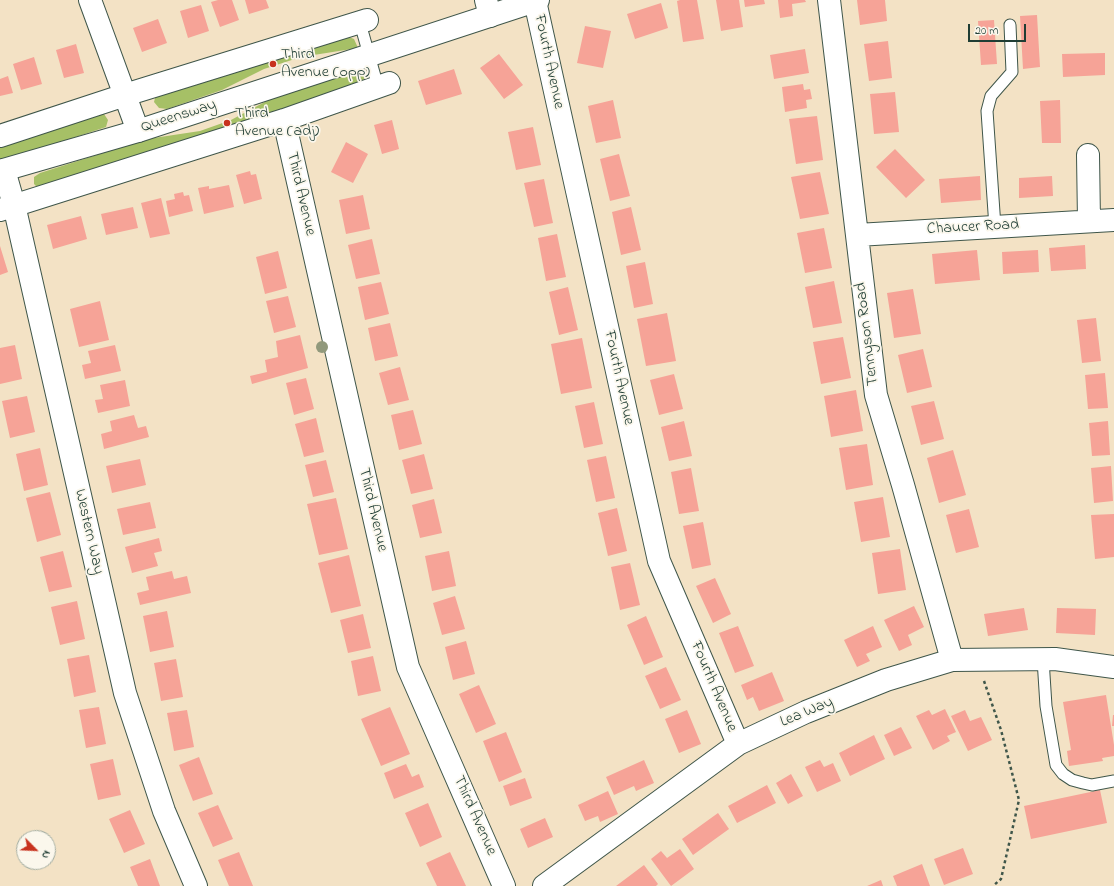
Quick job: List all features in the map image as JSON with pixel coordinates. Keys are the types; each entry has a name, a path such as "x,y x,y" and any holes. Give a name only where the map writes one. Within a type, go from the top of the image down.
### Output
{"street":[{"path":"90,0 138,131"},
{"name":"Tennyson Road","path":"829,0 876,395 906,492 952,660"},
{"name":"Queensway","path":"2,171 138,131 369,56 488,8 536,1"},
{"name":"Fourth Avenue","path":"536,1 659,561 738,744"},
{"path":"0,136 125,95 364,22"},
{"path":"7,208 284,120 384,85"},
{"name":"Third Avenue","path":"284,120 408,667 504,886"},
{"path":"1088,155 1089,221"},
{"name":"Western Way","path":"2,171 7,208 125,693 164,811 196,886"},
{"name":"Chaucer Road","path":"857,236 1114,220"},
{"name":"Lea Way","path":"544,886 738,744 806,712 886,680 952,660 1055,659 1114,667"}],"lane":[{"path":"364,22 369,56 384,85"},
{"path":"996,227 987,111 991,96 1012,72 1010,25"},
{"path":"1043,659 1046,706 1056,765 1063,774 1072,780 1092,785 1114,781"}],"path":[{"path":"977,660 1001,730 1019,800 1001,879 993,886"}],"green space":[{"path":"341,34 354,39 358,48 301,57 264,69 222,90 167,109 159,108 154,102 156,94"},
{"path":"363,68 365,77 357,89 37,187 34,184 34,177 40,173 147,139 200,131 231,120 276,96"},
{"path":"96,112 104,114 108,120 106,127 0,162 0,143"}],"building":[{"path":"218,0 232,0 239,20 220,27 211,2"},
{"path":"245,0 266,0 269,8 249,14"},
{"path":"697,0 704,39 683,42 677,1"},
{"path":"716,0 739,0 743,27 721,31"},
{"path":"744,0 764,0 765,4 745,7"},
{"path":"778,0 805,0 806,2 792,4 793,16 780,18"},
{"path":"857,0 885,0 887,21 860,25"},
{"path":"661,3 668,28 635,39 627,14"},
{"path":"201,5 209,31 188,38 180,11"},
{"path":"1037,15 1040,67 1023,69 1020,16"},
{"path":"158,19 167,43 142,52 133,28"},
{"path":"994,20 997,64 981,65 978,21"},
{"path":"585,26 611,31 603,68 577,63"},
{"path":"888,41 892,78 869,81 864,44"},
{"path":"76,44 84,73 64,78 56,50"},
{"path":"805,49 809,73 774,79 770,55"},
{"path":"1105,53 1105,75 1063,77 1062,54"},
{"path":"499,54 523,85 504,99 480,68"},
{"path":"34,57 42,84 21,90 13,64"},
{"path":"454,69 462,94 426,105 418,81"},
{"path":"8,76 13,93 0,96 0,79"},
{"path":"803,84 804,90 810,89 812,99 806,100 807,108 785,112 782,87"},
{"path":"895,92 899,132 874,134 870,94"},
{"path":"613,100 621,138 596,143 588,106"},
{"path":"1060,100 1061,143 1042,143 1040,101"},
{"path":"817,116 823,160 796,164 789,119"},
{"path":"392,120 399,149 382,154 374,125"},
{"path":"533,127 541,165 516,170 508,132"},
{"path":"346,142 368,154 353,183 331,172"},
{"path":"895,149 925,180 906,198 876,167"},
{"path":"619,154 630,196 610,201 600,159"},
{"path":"250,171 251,175 256,174 262,199 244,204 236,175"},
{"path":"820,172 829,214 800,219 791,177"},
{"path":"980,176 981,200 941,203 939,179"},
{"path":"1052,176 1053,196 1019,198 1019,178"},
{"path":"544,179 553,223 534,227 524,183"},
{"path":"229,185 234,207 204,214 198,188 209,186 209,189"},
{"path":"183,192 184,196 189,195 193,211 169,217 166,201 175,199 174,194"},
{"path":"363,195 370,229 346,234 339,200"},
{"path":"161,198 170,234 150,238 141,203"},
{"path":"133,207 138,228 106,235 101,214"},
{"path":"631,207 641,250 621,255 612,212"},
{"path":"81,216 87,239 53,249 47,225"},
{"path":"824,228 832,268 805,273 797,233"},
{"path":"557,234 566,277 546,281 538,238"},
{"path":"372,239 380,274 356,279 348,245"},
{"path":"1085,245 1086,269 1051,271 1049,248"},
{"path":"0,246 8,272 0,275"},
{"path":"977,250 980,280 935,284 932,254"},
{"path":"1038,250 1039,272 1003,274 1002,252"},
{"path":"278,251 287,288 265,294 256,257"},
{"path":"645,262 653,304 634,308 626,266"},
{"path":"834,281 842,323 813,328 805,287"},
{"path":"381,282 389,314 365,320 358,287"},
{"path":"568,287 578,330 559,335 549,292"},
{"path":"913,289 921,334 894,338 887,293"},
{"path":"288,296 296,327 274,333 266,301"},
{"path":"100,301 109,340 79,347 70,309"},
{"path":"667,313 676,361 646,366 637,319"},
{"path":"1096,318 1101,361 1082,363 1077,320"},
{"path":"390,323 398,356 375,361 368,328"},
{"path":"300,335 308,368 252,384 250,376 267,372 265,360 278,357 276,341"},
{"path":"843,337 851,378 821,384 813,342"},
{"path":"582,338 592,388 561,394 551,344"},
{"path":"15,345 22,379 0,384 0,348"},
{"path":"115,345 121,371 85,379 82,365 91,363 88,351"},
{"path":"923,349 932,387 907,393 898,355"},
{"path":"400,367 409,400 388,405 379,373"},
{"path":"1105,373 1108,408 1088,409 1085,375"},
{"path":"674,374 683,409 659,415 650,380"},
{"path":"306,378 314,409 294,415 286,383"},
{"path":"125,380 130,406 98,413 95,400 103,399 100,385"},
{"path":"856,390 863,431 831,437 824,396"},
{"path":"27,396 35,432 10,438 2,401"},
{"path":"934,401 944,439 921,445 911,406"},
{"path":"594,402 603,444 584,448 575,406"},
{"path":"413,410 422,444 399,450 391,415"},
{"path":"134,415 138,428 146,426 149,437 104,449 101,434 112,431 110,421"},
{"path":"316,418 324,452 304,457 295,424"},
{"path":"684,421 692,456 669,461 661,427"},
{"path":"1108,421 1110,455 1092,456 1089,423"},
{"path":"867,444 873,485 846,490 839,448"},
{"path":"40,448 48,485 24,491 16,454"},
{"path":"953,450 966,495 939,503 927,458"},
{"path":"424,454 433,489 411,494 402,460"},
{"path":"606,456 615,498 596,502 587,460"},
{"path":"140,459 146,485 112,493 106,466"},
{"path":"326,460 334,492 313,497 305,465"},
{"path":"1111,466 1113,501 1094,503 1091,468"},
{"path":"691,468 699,511 679,514 671,472"},
{"path":"50,492 61,535 37,542 26,498"},
{"path":"883,497 890,537 861,542 854,502"},
{"path":"336,498 348,549 319,555 307,504"},
{"path":"434,499 442,533 420,538 412,505"},
{"path":"150,502 156,528 123,535 117,509"},
{"path":"617,508 627,551 608,556 598,513"},
{"path":"969,509 979,547 956,553 946,515"},
{"path":"1114,514 1114,557 1095,559 1091,515"},
{"path":"703,522 711,565 692,569 683,526"},
{"path":"159,538 162,551 154,553 158,566 132,573 125,547"},
{"path":"900,549 906,590 878,594 872,553"},
{"path":"63,551 72,587 49,592 40,557"},
{"path":"449,551 456,586 432,591 425,556"},
{"path":"349,555 361,606 331,613 318,563"},
{"path":"630,563 640,605 620,610 611,567"},
{"path":"172,571 174,579 187,576 191,593 140,605 137,593 149,590 146,577"},
{"path":"715,578 731,614 713,623 696,586"},
{"path":"455,596 465,629 442,635 433,603"},
{"path":"77,601 85,639 60,645 51,607"},
{"path":"914,606 924,627 908,635 912,645 899,651 884,620"},
{"path":"1024,608 1028,630 988,636 984,614"},
{"path":"1057,608 1096,609 1095,635 1056,633"},
{"path":"167,611 174,647 150,652 143,616"},
{"path":"363,614 371,648 348,653 340,620"},
{"path":"646,616 663,657 644,665 627,625"},
{"path":"738,626 754,666 735,673 719,633"},
{"path":"873,626 882,647 866,654 870,661 857,667 844,640"},
{"path":"466,641 475,674 453,680 445,647"},
{"path":"89,655 96,692 74,697 67,659"},
{"path":"373,656 381,691 358,696 351,661"},
{"path":"176,659 183,697 161,701 154,663"},
{"path":"666,667 681,700 660,709 645,676"},
{"path":"772,672 784,701 759,711 753,697 747,700 741,685"},
{"path":"479,685 496,724 476,733 459,694"},
{"path":"1106,695 1114,745 1114,756 1102,758 1103,761 1069,766 1067,751 1071,750 1063,702"},
{"path":"99,707 106,744 86,748 79,710"},
{"path":"390,707 410,754 381,766 361,719"},
{"path":"945,709 956,732 947,736 950,741 933,750 916,716 929,710 932,715"},
{"path":"187,710 194,747 174,751 167,713"},
{"path":"687,710 701,744 679,753 665,719"},
{"path":"965,710 970,721 981,717 992,740 968,751 951,716"},
{"path":"1113,715 1114,726 1112,726"},
{"path":"901,727 912,748 894,756 884,735"},
{"path":"506,732 522,772 499,782 483,741"},
{"path":"874,735 885,759 850,776 839,753"},
{"path":"199,757 213,794 193,801 179,765"},
{"path":"113,759 121,795 98,800 90,764"},
{"path":"644,760 654,783 636,791 634,786 614,795 606,777"},
{"path":"820,760 824,767 833,763 841,781 817,792 805,767"},
{"path":"406,764 412,777 419,774 424,787 394,799 384,773"},
{"path":"791,774 803,796 788,804 776,783"},
{"path":"525,778 532,798 510,806 503,786"},
{"path":"767,785 776,803 737,823 728,806"},
{"path":"1100,790 1107,823 1031,839 1024,806"},
{"path":"608,791 618,814 600,822 598,816 585,821 578,805"},
{"path":"428,803 442,837 420,847 405,813"},
{"path":"218,805 233,839 213,847 198,813"},
{"path":"130,810 145,844 124,853 109,819"},
{"path":"718,813 729,829 693,855 682,839"},
{"path":"545,818 553,837 528,848 520,829"},
{"path":"963,848 973,874 944,885 934,859"},
{"path":"680,849 694,869 671,886 651,859 661,851 667,858"},
{"path":"239,852 253,886 229,886 218,860"},
{"path":"450,852 466,886 437,886 426,863"},
{"path":"150,859 160,886 138,886 130,867"},
{"path":"922,864 930,886 897,886 893,876"},
{"path":"644,865 658,884 656,886 616,886"},
{"path":"881,880 883,886 867,886"}],"place":[{"name":"Third Avenue (opp)","path":"273,64"},
{"name":"Third Avenue (adj)","path":"227,123"}]}
